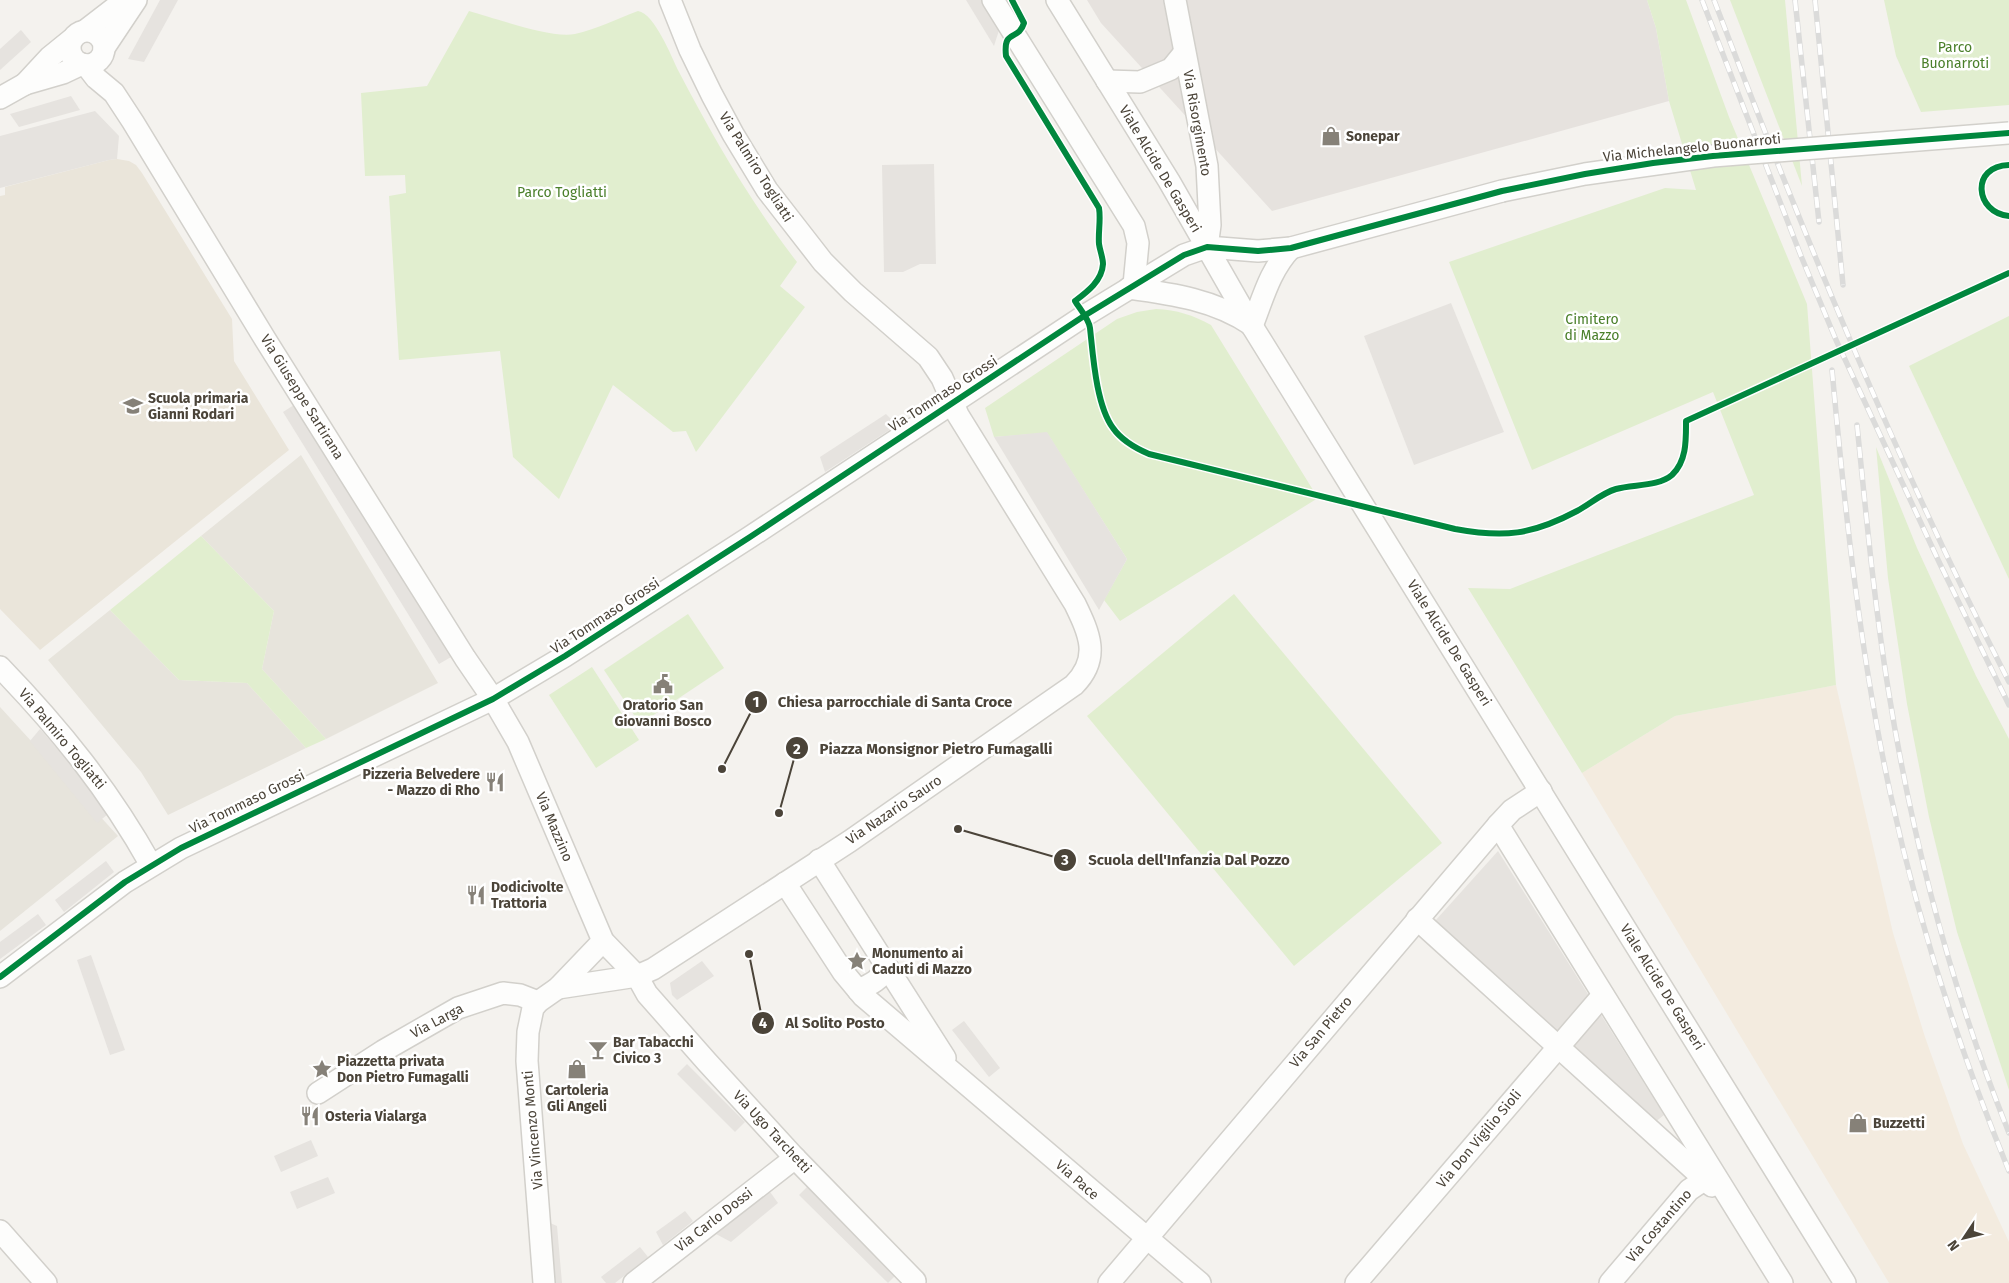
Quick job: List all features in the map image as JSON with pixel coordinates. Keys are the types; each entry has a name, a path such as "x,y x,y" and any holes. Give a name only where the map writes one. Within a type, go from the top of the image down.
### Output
{"street":[{"path":"25,84 50,57 126,0"},
{"path":"0,98 25,84 63,73 84,64 97,62 136,0"},
{"name":"Via Palmiro Togliatti","path":"670,0 690,50 712,95 767,190 823,262 853,292 928,357 942,378 953,401"},
{"path":"993,0 1134,226 1138,248 1132,286 1196,299 1242,318 1252,326 1270,278 1279,262 1291,248"},
{"name":"Viale Alcide De Gasperi","path":"1057,0 1169,181 1252,326 1844,1283"},
{"name":"Via Risorgimento","path":"1175,0 1207,166 1210,225 1207,247"},
{"path":"79,35 97,34 101,37 104,50"},
{"path":"79,35 70,52 72,57 84,64"},
{"name":"Via Giuseppe Sartirana","path":"104,50 114,93 265,339 465,658 493,699"},
{"path":"1107,81 1140,82 1171,69 1184,52"},
{"name":"Via Giuseppe Sartirana","path":"84,64 96,78 114,93"},
{"name":"Via Michelangelo Buonarroti","path":"1207,247 1258,251 1291,248 1502,192 1585,174 1713,156 2009,133"},
{"name":"Via Tommaso Grossi","path":"0,977 68,923 152,865 181,848 493,699 566,656 750,537 953,401 1132,286 1184,255 1207,247"},
{"name":"Via Nazario Sauro","path":"637,976 652,969 785,883 1074,685 1082,677 1088,666 1091,648 1088,630 1075,604 958,415 953,401"},
{"name":"Via Palmiro Togliatti","path":"0,667 52,723 104,788 152,865"},
{"name":"Via Mazzino","path":"493,699 518,742 603,941 637,976"},
{"name":"Via San Pietro","path":"1109,1283 1498,825 1512,810 1541,791"},
{"path":"1498,825 1603,995 1708,1176"},
{"name":"Via Pace","path":"819,860 955,1075"},
{"name":"Via Pace","path":"785,883 843,972 878,1010 1200,1283"},
{"path":"1417,919 1708,1176 1731,1203 1782,1283"},
{"path":"538,1002 558,988 603,941"},
{"path":"858,990 874,984 882,977 888,967"},
{"path":"558,988 637,976"},
{"name":"Via Ugo Tarchetti","path":"637,976 648,994 669,1020 795,1158 915,1281"},
{"name":"Via Larga","path":"318,1093 383,1051 458,1008 503,993 520,995 538,1002"},
{"name":"Via Don Vigilio Sioli","path":"1356,1283 1603,995"},
{"name":"Via Vincenzo Monti","path":"538,1002 533,1008 528,1032 527,1061 544,1283"},
{"name":"Via Carlo Dossi","path":"634,1283 795,1158"},
{"name":"Via Costantino","path":"1610,1283 1689,1190 1708,1176"},
{"path":"0,1231 46,1283"}],"shaded area":[{"path":"160,0 178,0 144,62 128,59"},
{"path":"966,0 983,0 1000,27 994,46"},
{"path":"1087,0 1647,0 1656,28 1669,101 1272,211 1101,23"},
{"path":"21,30 31,42 0,70 0,49"},
{"path":"71,96 80,110 19,127 10,114"},
{"path":"95,111 119,136 117,159 0,188 0,136"},
{"name":"Scuola primaria Gianni Rodari","path":"117,159 129,161 136,165 142,173 232,319 234,361 289,450 40,650 0,609 0,196 5,195 5,187"},
{"path":"934,164 936,264 920,264 903,272 884,272 882,165"},
{"path":"1451,303 1504,432 1414,465 1364,336"},
{"path":"294,405 451,657 439,664 283,412"},
{"path":"886,414 897,425 825,472 820,457"},
{"path":"1047,432 1127,559 1099,610 994,437"},
{"path":"301,455 438,683 326,739 262,669 274,611 201,536"},
{"path":"110,610 179,680 247,683 306,748 168,815 141,772 48,660"},
{"path":"1836,685 1893,933 1925,1037 1963,1144 2009,1242 2009,1283 1889,1283 1582,773 1675,716"},
{"path":"0,707 118,836 0,931"},
{"path":"40,729 87,782 108,814 97,823 30,741"},
{"path":"1498,851 1664,1115 1654,1123 1435,921"},
{"path":"106,861 114,872 64,912 55,900"},
{"path":"38,914 46,925 0,959 0,942"},
{"path":"91,955 125,1050 110,1055 77,960"},
{"path":"702,961 714,976 677,1000 672,995 670,983"},
{"path":"964,1021 1000,1068 989,1077 952,1030"},
{"path":"687,1064 745,1122 735,1132 677,1074"},
{"path":"311,1140 318,1156 281,1172 274,1156"},
{"path":"328,1177 335,1193 297,1209 290,1192"},
{"path":"808,1186 898,1273 888,1283 799,1195"},
{"path":"768,1189 778,1203 731,1242 714,1233"},
{"path":"685,1211 693,1221 663,1245 656,1232"},
{"path":"550,1223 557,1226 562,1283 555,1283"},
{"path":"640,1247 648,1257 615,1283 606,1283 601,1277"}],"green space":[{"name":"Cimitero di Mazzo","path":"1647,0 1686,0 1729,117 1807,304 1836,685 1675,716 1582,773 1468,588 1510,589 1754,495 1713,392 1532,470 1449,262 1665,188 1696,190 1669,101 1656,28"},
{"path":"1730,0 1785,0 1802,186"},
{"name":"Parco Buonarroti","path":"1884,0 2009,0 2009,105 1921,112 1896,56"},
{"name":"Parco Togliatti","path":"469,11 538,31 565,35 591,29 638,11 644,14 662,37 692,97 734,170 764,217 797,262 780,286 805,307 696,452 686,431 673,432 613,385 559,499 513,457 500,351 399,360 389,196 406,193 405,175 365,176 361,93 427,86"},
{"path":"1156,309 1185,314 1211,325 1318,498 1120,621 1104,600 1127,559 1047,433 994,437 985,408 1117,319 1137,312"},
{"path":"2009,316 2009,579 1909,366"},
{"path":"1876,447 1917,548 1976,676 2009,739 2009,1090 1957,932 1929,817 1907,704 1888,578"},
{"path":"201,536 274,611 262,669 326,739 306,748 247,683 179,680 110,610"},
{"path":"1234,594 1442,843 1294,966 1087,716"},
{"path":"688,614 724,668 640,724 604,670"},
{"path":"592,667 639,740 596,768 549,695"}],"railway":[{"path":"1702,0 1801,256 1836,340 1940,564 2009,705"},
{"path":"1714,0 1781,173 1852,345 1967,599 2009,682"},
{"path":"1795,0 1819,222"},
{"path":"1815,0 1843,285"},
{"path":"1832,370 1842,476 1862,635 1879,740 1890,792 1913,889 1941,984 1973,1079 2009,1171"},
{"path":"1857,425 1883,655 1909,801 1936,914 1952,970 1969,1025 2009,1133"}],"cycle path":[{"path":"1012,0 1024,23 1021,29 1009,38 1006,56 1099,208 1099,244 1103,262 1102,270 1093,286 1075,301 1089,325 1099,393 1107,418 1120,437 1134,447 1149,454 1455,529 1503,534 1532,530 1561,519 1611,491 1623,487 1660,482 1672,475 1683,457 1686,442 1686,421 2009,273"},
{"path":"0,977 125,882 181,848 493,699 565,656 750,537 1084,316 1184,255 1207,247 1258,251 1291,248 1502,191 1585,174 1653,163 1713,156 2009,133"},
{"path":"2009,165 1996,167 1988,173 1983,181 1982,190 1984,199 1989,207 1998,213 2009,216"}],"place":[{"name":"Sonepar","path":"1331,136"},
{"name":"Scuola primaria Gianni Rodari","path":"133,406"},
{"name":"Oratorio San Giovanni Bosco","path":"663,684"},
{"name":"Chiesa parrocchiale di Santa Croce","path":"722,769"},
{"name":"Pizzeria Belvedere - Mazzo di Rho","path":"495,782"},
{"name":"Piazza Monsignor Pietro Fumagalli","path":"779,813"},
{"name":"Scuola dell'Infanzia Dal Pozzo","path":"958,829"},
{"name":"Dodicivolte Trattoria","path":"476,895"},
{"name":"Al Solito Posto","path":"749,954"},
{"name":"Monumento ai Caduti di Mazzo","path":"857,961"},
{"name":"Bar Tabacchi Civico 3","path":"598,1050"},
{"name":"Piazzetta privata Don Pietro Fumagalli","path":"322,1069"},
{"name":"Cartoleria Gli Angeli","path":"577,1069"},
{"name":"Osteria Vialarga","path":"310,1116"},
{"name":"Buzzetti","path":"1858,1123"}]}
